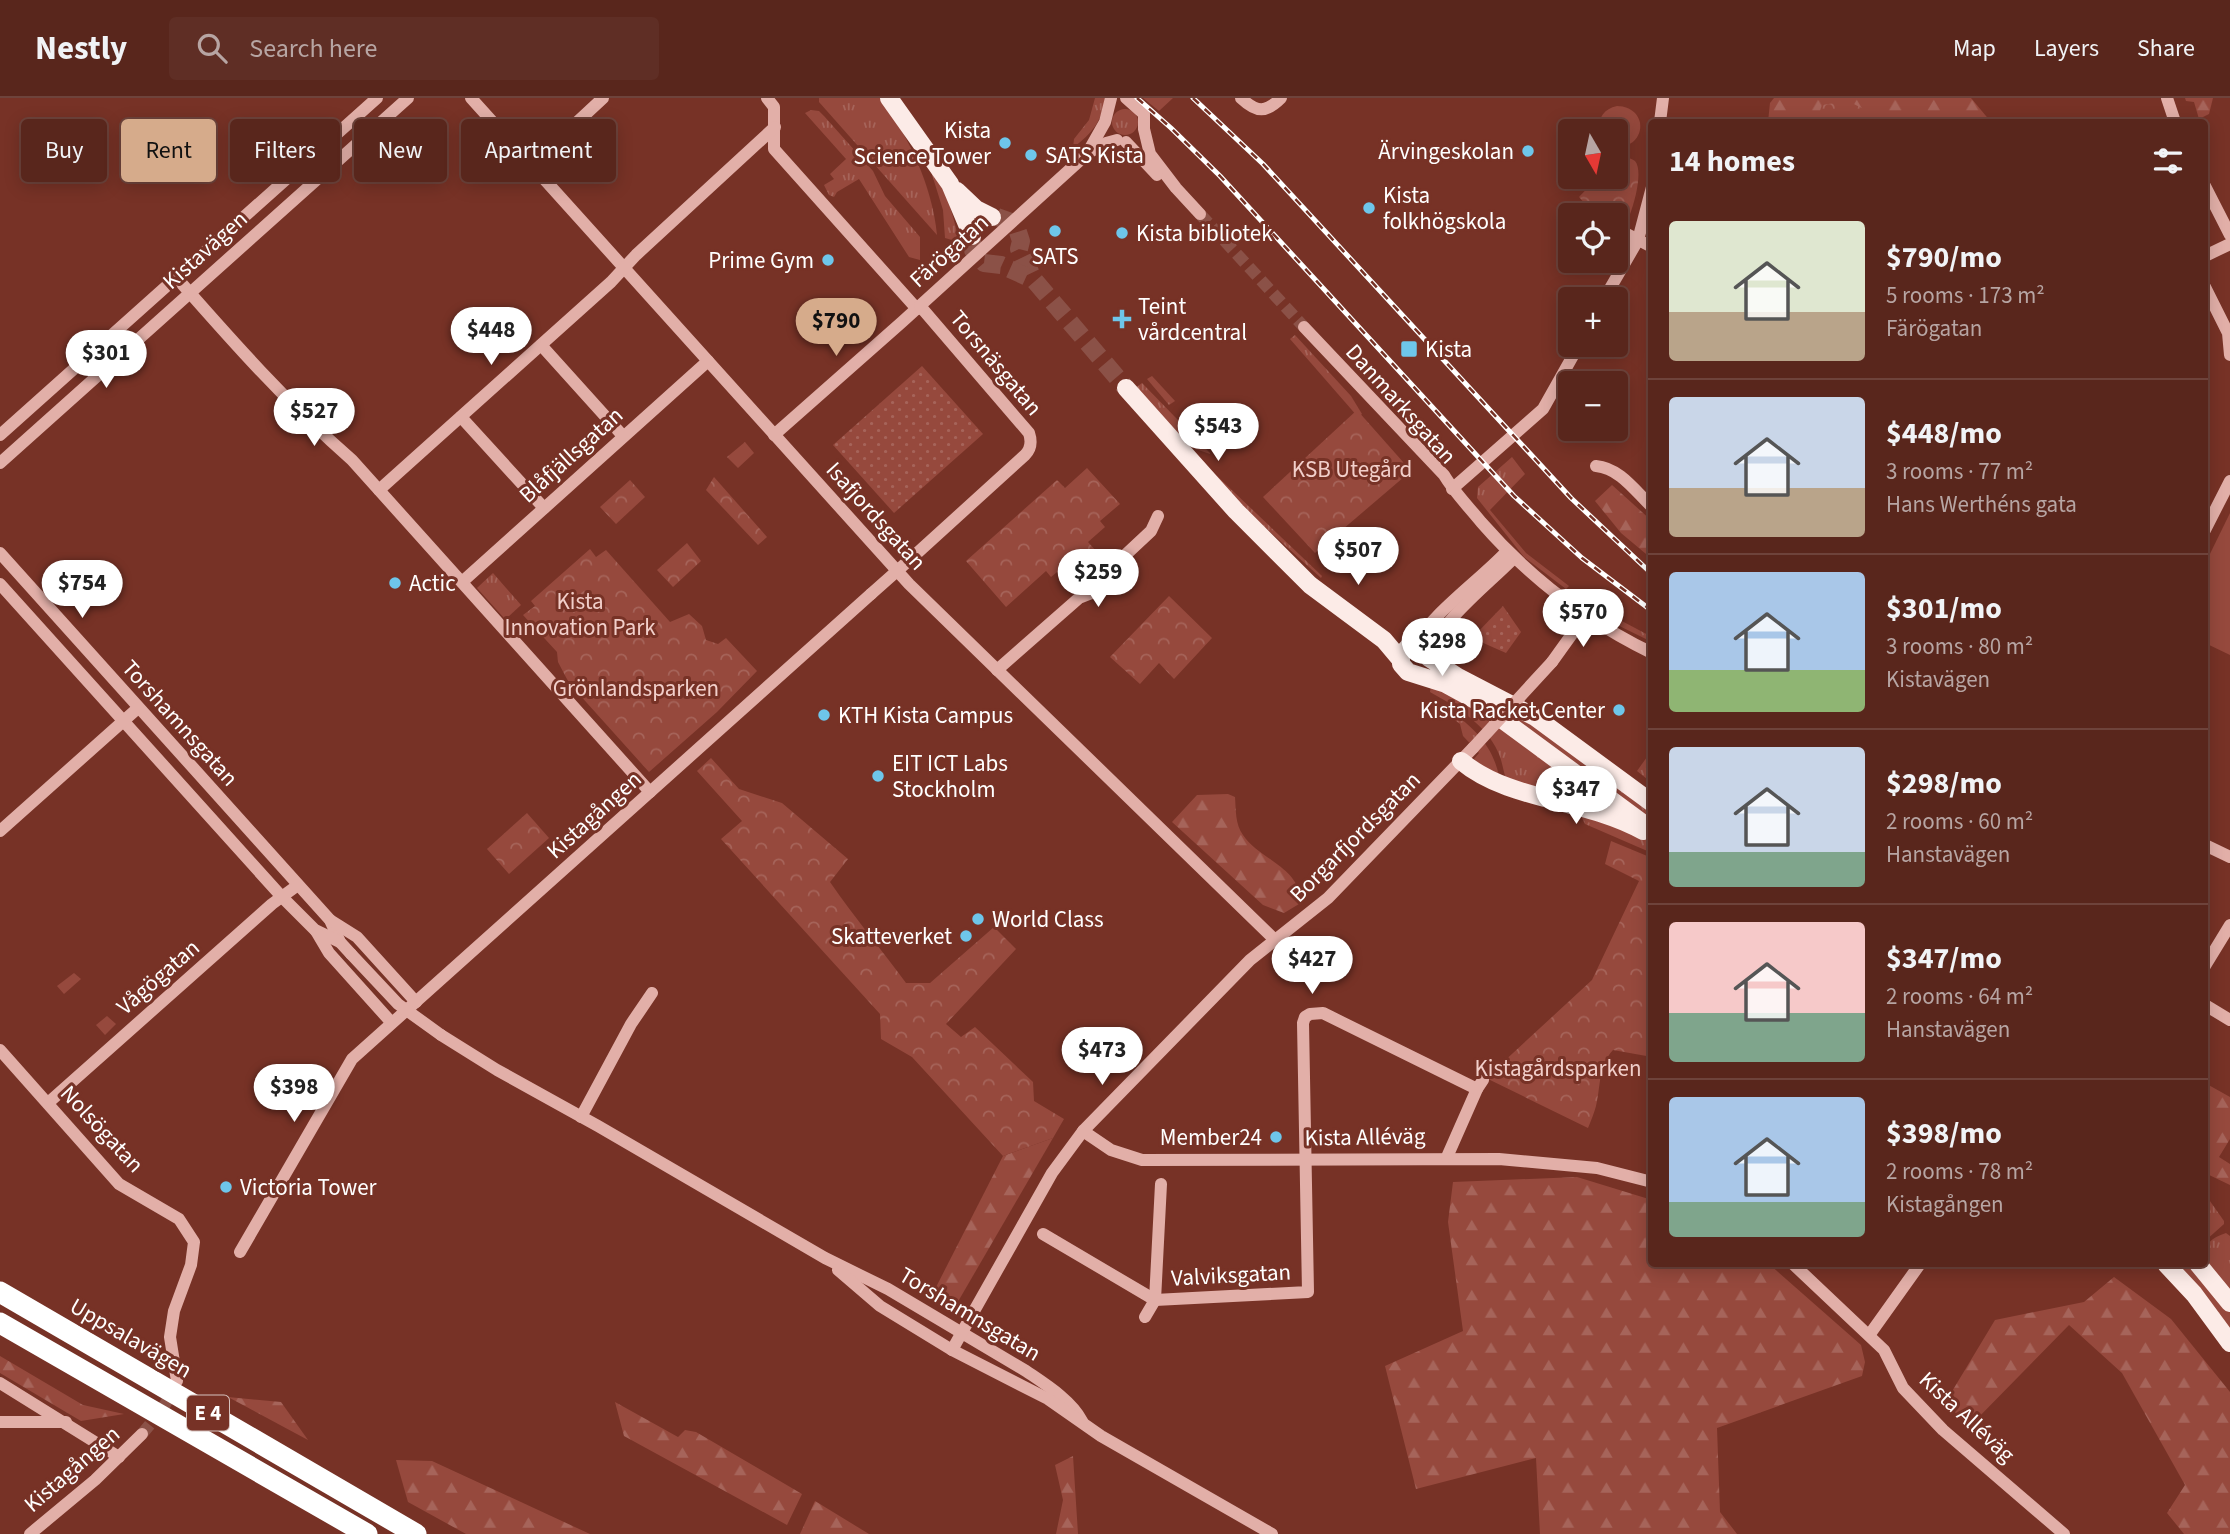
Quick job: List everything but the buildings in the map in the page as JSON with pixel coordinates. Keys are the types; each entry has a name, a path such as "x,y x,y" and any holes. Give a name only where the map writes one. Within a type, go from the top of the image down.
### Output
{"highway":[{"name":"Uppsalavägen","path":"0,1292 416,1534"},
{"name":"E 4","path":"0,1323 367,1534"}],"main road":[{"path":"889,98 950,184 975,209 994,217 977,226 972,238 950,184"},
{"path":"1126,388 1236,511 1310,585 1384,640 1416,652 1535,717 1648,800"},
{"path":"1416,652 1404,669 1446,684 1496,713 1648,827"},
{"path":"1467,754 1488,779 1620,821 1648,834"},
{"path":"2169,1267 2194,1294 2230,1343"},
{"path":"2200,1267 2230,1303"}],"street":[{"name":"Kistavägen","path":"0,435 377,98"},
{"name":"Kistavägen","path":"385,119 408,98"},
{"name":"Isafjordsgatan","path":"471,98 490,119"},
{"path":"580,119 603,98"},
{"name":"Torsnäsgatan","path":"767,98 774,107 774,149 1029,433 1032,440 1029,451"},
{"path":"1241,98 1252,107 1262,110 1272,107 1281,98"},
{"path":"1660,119 1663,98"},
{"path":"2167,98 2174,119"},
{"path":"1175,188 1108,133 1109,110 1116,104 1128,100 1140,108 1144,114 1144,129 1150,153 1175,188 1200,214"},
{"name":"Färögatan","path":"1088,153 1109,110"},
{"path":"345,126 354,136"},
{"path":"379,490 611,282 775,127"},
{"path":"1121,141 1136,140 1144,129"},
{"name":"Färögatan","path":"774,435 1088,153 1106,143 1121,141"},
{"name":"Kistavägen","path":"0,463 354,146"},
{"name":"Isafjordsgatan","path":"546,182 909,584 1274,939"},
{"path":"2208,192 2230,235"},
{"path":"265,198 278,213"},
{"path":"1612,287 1638,240 1648,202"},
{"path":"1628,235 1648,245"},
{"path":"2208,255 2230,244"},
{"path":"176,277 276,388 352,460 650,792"},
{"path":"2208,293 2228,332 2230,355"},
{"name":"Danmarksgatan","path":"1304,327 1434,465 1511,555 1585,616 1648,651"},
{"path":"541,345 623,436"},
{"path":"1452,489 1543,410 1572,357"},
{"name":"Blåfjällsgatan","path":"462,582 708,361"},
{"path":"461,416 544,508"},
{"path":"1503,445 1512,457"},
{"name":"Kistagången","path":"240,1252 352,1059 1029,451"},
{"path":"1596,466 1606,467 1617,473 1648,503"},
{"path":"2208,524 2230,481"},
{"path":"997,670 1079,598 1097,592 1105,574 1151,531 1158,516"},
{"path":"1416,652 1434,640 1511,555"},
{"name":"Torshamnsgatan","path":"1,557 330,920 357,937 416,1002"},
{"name":"Torshamnsgatan","path":"0,583 282,897 315,929 329,953 391,1022"},
{"name":"Borgarfjordsgatan","path":"952,1350 1052,1173 1083,1131 1250,960 1328,898 1552,662 1585,616"},
{"path":"0,831 138,708"},
{"path":"2208,846 2230,857"},
{"name":"Vågögatan","path":"48,1103 298,885"},
{"name":"Torshamnsgatan","path":"330,920 340,942 398,1004 441,1035 825,1258 888,1289 962,1333 1046,1384 1082,1421"},
{"path":"2208,961 2230,925"},
{"name":"Torshamnsgatan","path":"315,929 340,942"},
{"path":"581,1117 631,1024 652,993"},
{"path":"2208,1007 2230,1020"},
{"path":"1306,1159 1303,1023 1305,1017 1310,1014 1323,1013 1480,1084 1447,1157"},
{"name":"Nolsögatan","path":"0,1050 119,1184 179,1219 194,1242 191,1265 174,1311 170,1337 177,1381"},
{"name":"Kista Alléväg","path":"1083,1131 1111,1150 1142,1160 1447,1157 1574,1164 1648,1181"},
{"name":"Valviksgatan","path":"1155,1300 1308,1292 1306,1159"},
{"path":"1145,1317 1155,1300 1161,1184"},
{"path":"1043,1234 1155,1300"},
{"name":"Torshamnsgatan","path":"825,1258 880,1306 952,1350 1048,1399 1101,1436 1272,1534"},
{"name":"Kista Alléväg","path":"1796,1267 1870,1334 1884,1350 1903,1388 1943,1430 2064,1534"},
{"path":"1870,1334 1918,1267"},
{"path":"0,1383 119,1457"},
{"path":"0,1422 66,1422"},
{"name":"Kistagången","path":"30,1534 76,1497 142,1434"}],"green space":[{"path":"819,98 881,98 918,163 930,198 937,235 819,102"},
{"path":"1095,98 1105,98 1098,121 1091,132 1073,148 1074,139 1089,120"},
{"path":"1143,98 1173,98 1159,111"},
{"path":"1774,98 1971,98 1988,119 1768,119 1770,103"},
{"path":"2185,98 2213,98 2209,114 2199,119 2194,102 2186,101"},
{"path":"1848,101 1883,119 1817,119 1822,105"},
{"path":"1617,106 1628,108 1635,113 1640,128 1633,142 1628,145 1628,119 1601,119 1609,109"},
{"path":"1125,109 1134,113 1138,122 1134,131 1125,135 1116,131 1112,122 1116,113"},
{"path":"811,110 819,111 873,171 885,196 920,237 920,260 909,257 859,179 837,192 834,197 829,195 824,185 834,179 830,174 846,159 805,113"},
{"path":"1628,158 1635,161 1638,167 1638,184 1628,219 1628,203 1584,203 1579,197 1587,189 1628,189"},
{"path":"930,168 953,215 960,246 955,249 952,240 945,238 943,210"},
{"path":"1295,335 1351,396 1362,414 1358,417 1290,339"},
{"path":"922,366 983,434 894,513 833,445"},
{"path":"1152,376 1175,401 1169,405 1147,379"},
{"path":"1142,383 1210,454 1187,446 1134,389"},
{"name":"KSB Utegård","path":"1357,410 1411,471 1315,553 1263,497"},
{"path":"745,442 754,453 738,468 727,457"},
{"path":"1512,457 1525,474 1490,510 1526,553 1569,586 1566,589 1524,557 1477,498 1478,487"},
{"path":"1087,468 1120,504 1100,521 1105,527 1088,542 1107,563 1085,582 1068,563 1051,577 1046,571 1006,607 966,561 1057,480 1065,488"},
{"path":"1215,474 1322,576 1321,578 1247,511"},
{"path":"714,477 767,537 758,545 706,490"},
{"path":"630,480 645,497 616,524 600,507"},
{"path":"1612,485 1648,517 1648,556 1621,533 1595,501"},
{"path":"2230,513 2230,655 2208,644 2208,558"},
{"path":"687,543 701,561 673,587 657,570"},
{"path":"590,549 596,557 606,550 670,622 689,614 702,626 706,640 718,644 726,638 757,671 717,712 649,772 569,683 558,662 557,652 523,615 535,606 531,601"},
{"path":"493,573 521,605 507,618 504,618 477,588"},
{"path":"1578,594 1648,635 1648,640 1599,616 1573,599"},
{"path":"1169,596 1212,638 1174,679 1159,663 1140,684 1110,657"},
{"path":"1503,606 1521,632 1506,653 1472,638"},
{"path":"1431,686 1479,707 1626,816 1506,779 1499,755 1486,733 1459,710 1430,692"},
{"path":"1446,707 1480,737 1496,764 1499,776 1482,768 1474,759 1479,753 1463,736 1460,724 1448,715"},
{"path":"1518,714 1648,807 1648,822 1514,721"},
{"path":"1647,757 1648,780 1637,771"},
{"path":"711,758 739,789 782,803 848,859 830,882 906,983 930,983 994,927 1016,949 946,1024 961,1037 975,1027 1033,1082 1034,1101 1064,1119 1053,1138 1003,1156 912,1057 881,1039 880,1014 721,839 742,821 697,771"},
{"path":"1228,794 1235,797 1237,822 1243,835 1295,882 1299,892 1299,904 1284,913 1263,905 1172,822 1197,795"},
{"path":"527,813 549,838 509,874 487,849"},
{"path":"1584,815 1631,829 1648,840 1648,851 1585,824 1582,818"},
{"name":"Kistagårdsparken","path":"1611,841 1648,856 1648,1056 1613,1050 1602,1069 1596,1106 1588,1128 1486,1078 1592,980 1639,881 1605,864"},
{"path":"74,973 81,979 64,994 57,986"},
{"path":"107,1016 116,1024 105,1035 96,1025"},
{"path":"2208,1085 2230,1097 2230,1139 2219,1157 2230,1164 2230,1185 2208,1174"},
{"path":"1053,1138 956,1305 932,1295 1003,1156"},
{"path":"1577,1177 1648,1199 1648,1267 1772,1267 1861,1345 1865,1362 1862,1376 1717,1428 1720,1512 1737,1534 1540,1534 1536,1458 1416,1489 1385,1366 1463,1331 1448,1222 1453,1182"},
{"path":"2208,1198 2224,1221 2208,1238"},
{"path":"2226,1233 2230,1236 2230,1295 2208,1263 2208,1244"},
{"path":"2177,1267 2193,1267 2196,1270 2230,1312 2230,1331"},
{"path":"2114,1277 2171,1319 2230,1392 2230,1534 2184,1534 2167,1513 2185,1485 2122,1373 2069,1325 1970,1426 1945,1403 1995,1320 2084,1302"},
{"path":"0,1356 83,1405 124,1414 81,1421 0,1373"},
{"path":"228,1397 281,1402 308,1440"},
{"path":"615,1402 678,1437 685,1430 696,1432 802,1494 787,1525 624,1436"},
{"path":"1073,1456 1078,1534 1056,1534 1063,1500 1055,1465"},
{"path":"396,1460 432,1461 590,1534 466,1534 408,1502"},
{"path":"815,1501 869,1534 800,1534"}],"tunnel":[{"path":"1200,214 1304,327"},
{"path":"997,217 1011,222 1017,229 1021,241 1019,249 1034,280 1126,388"},
{"path":"972,240 973,250 984,263 1001,265 1034,280"},
{"path":"142,1434 162,1410 174,1388"}],"railway":[{"path":"1137,98 1220,176 1514,496 1582,558 1648,608"},
{"path":"1193,98 1263,164 1571,498 1648,570"}],"place":[{"name":"Kista Science Tower","path":"1005,143"},
{"name":"Ärvingeskolan","path":"1528,151"},
{"name":"SATS Kista","path":"1031,155"},
{"name":"Kista folkhögskola","path":"1369,208"},
{"name":"SATS","path":"1055,231"},
{"name":"Kista bibliotek","path":"1122,233"},
{"name":"Prime Gym","path":"828,260"},
{"name":"Teint vårdcentral","path":"1122,319"},
{"name":"Kista","path":"1409,349"},
{"name":"Actic","path":"395,583"},
{"name":"Kista Racket Center","path":"1619,710"},
{"name":"KTH Kista Campus","path":"824,715"},
{"name":"EIT ICT Labs Stockholm","path":"878,776"},
{"name":"World Class","path":"978,919"},
{"name":"Skatteverket","path":"966,936"},
{"name":"Member24","path":"1276,1137"},
{"name":"Victoria Tower","path":"226,1187"}],"park label":[{"name":"Kista Innovation Park","path":"580,614"},
{"name":"Grönlandsparken","path":"636,688"}]}
